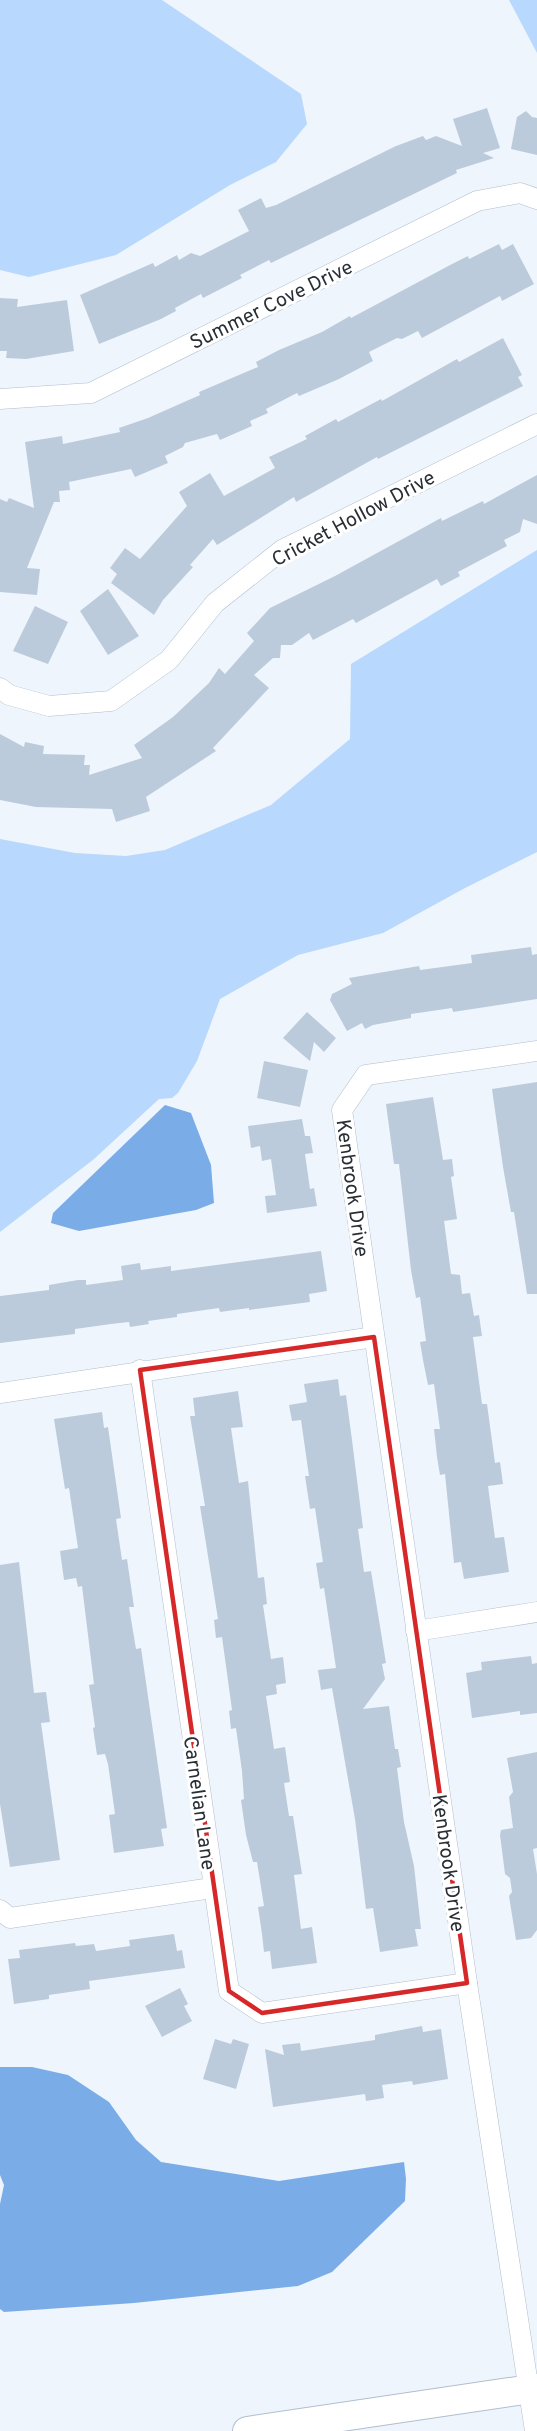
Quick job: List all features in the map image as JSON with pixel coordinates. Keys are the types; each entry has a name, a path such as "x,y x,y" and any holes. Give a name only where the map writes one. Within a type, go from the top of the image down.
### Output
{"street":[{"name":"Summer Cove Drive","path":"0,399 91,393 477,201 520,193 537,199"},
{"name":"Cricket Hollow Drive","path":"0,688 9,695 49,706 111,701 169,660 215,603 282,550 537,424"},
{"name":"Kenbrook Drive","path":"535,2431 533,2389 467,1983 342,1110 366,1075 537,1051"},
{"path":"0,1393 140,1370 374,1337"},
{"name":"Carnelian Lane","path":"140,1370 212,1888 229,1992 262,2013 467,1983"},
{"path":"416,1631 537,1612"},
{"path":"0,1910 10,1918 212,1888"},
{"path":"247,2431 533,2389"}],"highlighted area":[{"path":"374,1337 467,1983 262,2013 229,1991 140,1370"}],"shaded area":[{"path":"0,0 162,0 301,94 307,124 276,162 230,185 116,255 29,277 0,270"},
{"path":"509,0 537,0 537,53"},
{"path":"537,550 537,852 383,933 298,955 220,999 197,1061 178,1093 172,1098 159,1099 94,1159 0,1232 0,839 75,853 126,856 165,850 271,805 350,739 351,664"},
{"path":"165,1105 191,1113 211,1165 214,1203 196,1210 79,1231 51,1223 53,1213"},
{"path":"0,2067 32,2067 68,2075 109,2102 136,2140 161,2162 279,2181 404,2162 405,2201 332,2272 298,2286 134,2303 4,2312 0,2309 0,2204 4,2185 0,2175"}],"building":[{"path":"487,108 500,148 483,153 494,158 456,170 457,173 271,263 269,260 240,275 242,278 203,298 201,294 175,308 176,311 161,319 99,344 80,295 153,263 155,267 177,255 179,260 191,253 200,256 249,231 238,210 261,198 266,208 276,205 396,146 423,136 426,140 436,136 462,146 453,119"},
{"path":"526,111 532,117 537,118 537,155 511,149 517,117"},
{"path":"499,244 502,250 513,244 534,284 502,301 500,296 422,338 418,331 402,339 397,338 369,352 373,361 339,379 299,396 297,393 266,409 268,413 250,421 252,426 220,440 217,434 185,443 183,447 165,456 168,463 135,477 131,469 69,482 70,490 59,491 60,502 54,502 27,568 40,569 37,595 0,592 0,499 7,502 9,498 34,508 25,442 62,436 63,444 120,432 119,428 148,418 200,395 199,392 258,367 256,362 279,350 322,332 350,316 351,318 468,256 469,259"},
{"path":"0,298 18,299 17,307 67,300 74,351 26,359 6,358 7,351 0,351"},
{"path":"503,338 522,375 518,377 523,386 378,459 377,457 296,502 294,497 217,545 213,539 190,565 193,567 163,600 154,615 111,583 117,574 110,568 125,548 140,559 187,506 179,492 210,473 224,496 275,468 269,457 307,439 305,436 336,419 338,422 381,399 382,401 457,359 459,362"},
{"path":"537,475 537,524 523,519 520,532 504,540 507,546 458,572 460,576 441,586 437,579 356,623 353,619 313,640 309,633 292,645 281,645 280,658 273,658 254,675 269,688 213,748 216,751 146,797 150,811 116,822 112,809 36,807 0,800 0,734 24,747 25,742 44,746 43,754 85,755 84,765 90,765 89,775 142,758 134,745 173,717 209,683 219,668 225,674 254,641 247,633 270,608 335,576 441,518 442,521 483,501 484,504"},
{"path":"108,589 139,636 108,655 80,611"},
{"path":"35,606 68,622 48,664 13,651"},
{"path":"531,947 532,955 537,954 537,999 453,1012 452,1008 411,1014 411,1018 373,1025 365,1029 362,1023 347,1031 330,1000 332,994 352,984 349,978 419,966 420,970 472,963 471,955"},
{"path":"307,1012 336,1038 324,1052 314,1042 310,1061 283,1038"},
{"path":"264,1061 308,1070 300,1107 257,1098"},
{"path":"537,1082 537,1294 527,1294 514,1212 511,1212 503,1167 492,1089"},
{"path":"433,1097 443,1160 452,1159 454,1176 451,1177 457,1219 444,1221 451,1274 460,1275 462,1294 470,1293 474,1316 479,1315 482,1336 473,1337 482,1404 487,1404 495,1463 500,1462 503,1484 488,1486 495,1538 504,1537 509,1572 464,1579 461,1562 454,1563 445,1474 440,1475 437,1457 434,1429 440,1429 434,1384 428,1385 423,1360 420,1342 426,1341 420,1297 416,1298 411,1270 399,1164 394,1164 386,1104"},
{"path":"302,1119 305,1136 310,1136 313,1153 305,1154 310,1189 314,1188 317,1206 267,1213 265,1196 276,1195 271,1159 262,1161 260,1146 251,1148 248,1126"},
{"path":"321,1251 327,1291 309,1294 310,1302 220,1312 219,1308 177,1314 177,1317 148,1321 149,1324 130,1327 129,1322 111,1324 75,1329 75,1334 0,1343 0,1296 49,1290 49,1285 78,1280 86,1280 86,1285 123,1280 121,1266 140,1263 141,1270 171,1266 171,1271"},
{"path":"338,1379 340,1396 346,1395 363,1528 358,1529 364,1572 371,1571 386,1663 382,1664 385,1679 363,1709 389,1706 395,1749 398,1749 401,1767 397,1768 404,1822 414,1866 421,1929 415,1929 418,1946 380,1952 373,1908 366,1909 355,1819 332,1688 321,1690 318,1670 336,1668 324,1588 320,1589 316,1563 323,1562 315,1508 310,1509 305,1476 309,1476 301,1420 292,1421 289,1405 307,1402 304,1384"},
{"path":"238,1391 243,1427 231,1428 239,1483 248,1481 258,1578 264,1577 267,1604 263,1605 271,1659 283,1657 286,1683 276,1685 277,1694 266,1696 274,1749 285,1747 290,1782 284,1783 289,1816 293,1816 302,1874 294,1875 301,1929 312,1927 317,1963 272,1969 270,1951 264,1952 258,1907 264,1906 257,1862 253,1862 246,1835 241,1800 244,1799 242,1771 236,1728 231,1729 229,1711 232,1710 222,1637 216,1638 214,1620 218,1619 200,1506 205,1506 190,1416 195,1416 193,1398"},
{"path":"102,1412 104,1428 108,1427 121,1518 116,1519 122,1560 127,1559 134,1607 129,1607 136,1649 141,1648 167,1828 161,1829 164,1846 114,1853 109,1815 115,1814 108,1764 105,1754 97,1755 93,1728 95,1727 89,1685 94,1684 82,1586 78,1587 76,1578 64,1580 60,1551 78,1548 69,1488 65,1489 54,1419"},
{"path":"19,1562 34,1693 46,1692 50,1722 41,1723 60,1860 10,1867 0,1804 0,1565"},
{"path":"531,1656 532,1664 537,1663 537,1713 520,1715 520,1711 472,1718 466,1673 482,1670 481,1662"},
{"path":"537,1752 537,1848 533,1849 537,1874 537,1930 531,1938 516,1940 509,1896 512,1892 510,1878 505,1874 500,1835 501,1830 513,1828 509,1797 513,1792 507,1758"},
{"path":"174,1934 177,1951 182,1950 185,1968 89,1981 90,1989 49,1995 49,1999 14,2004 8,1959 20,1958 19,1950 75,1943 76,1946 94,1944 96,1951 130,1946 129,1940"},
{"path":"180,1988 188,2004 184,2006 192,2021 162,2037 145,2006"},
{"path":"422,2026 423,2032 441,2029 448,2079 413,2085 412,2081 382,2085 384,2098 366,2101 365,2094 273,2107 265,2049 284,2055 282,2045 300,2043 301,2051 375,2040 375,2035"},
{"path":"215,2039 231,2044 233,2039 249,2044 236,2089 203,2079"}]}
